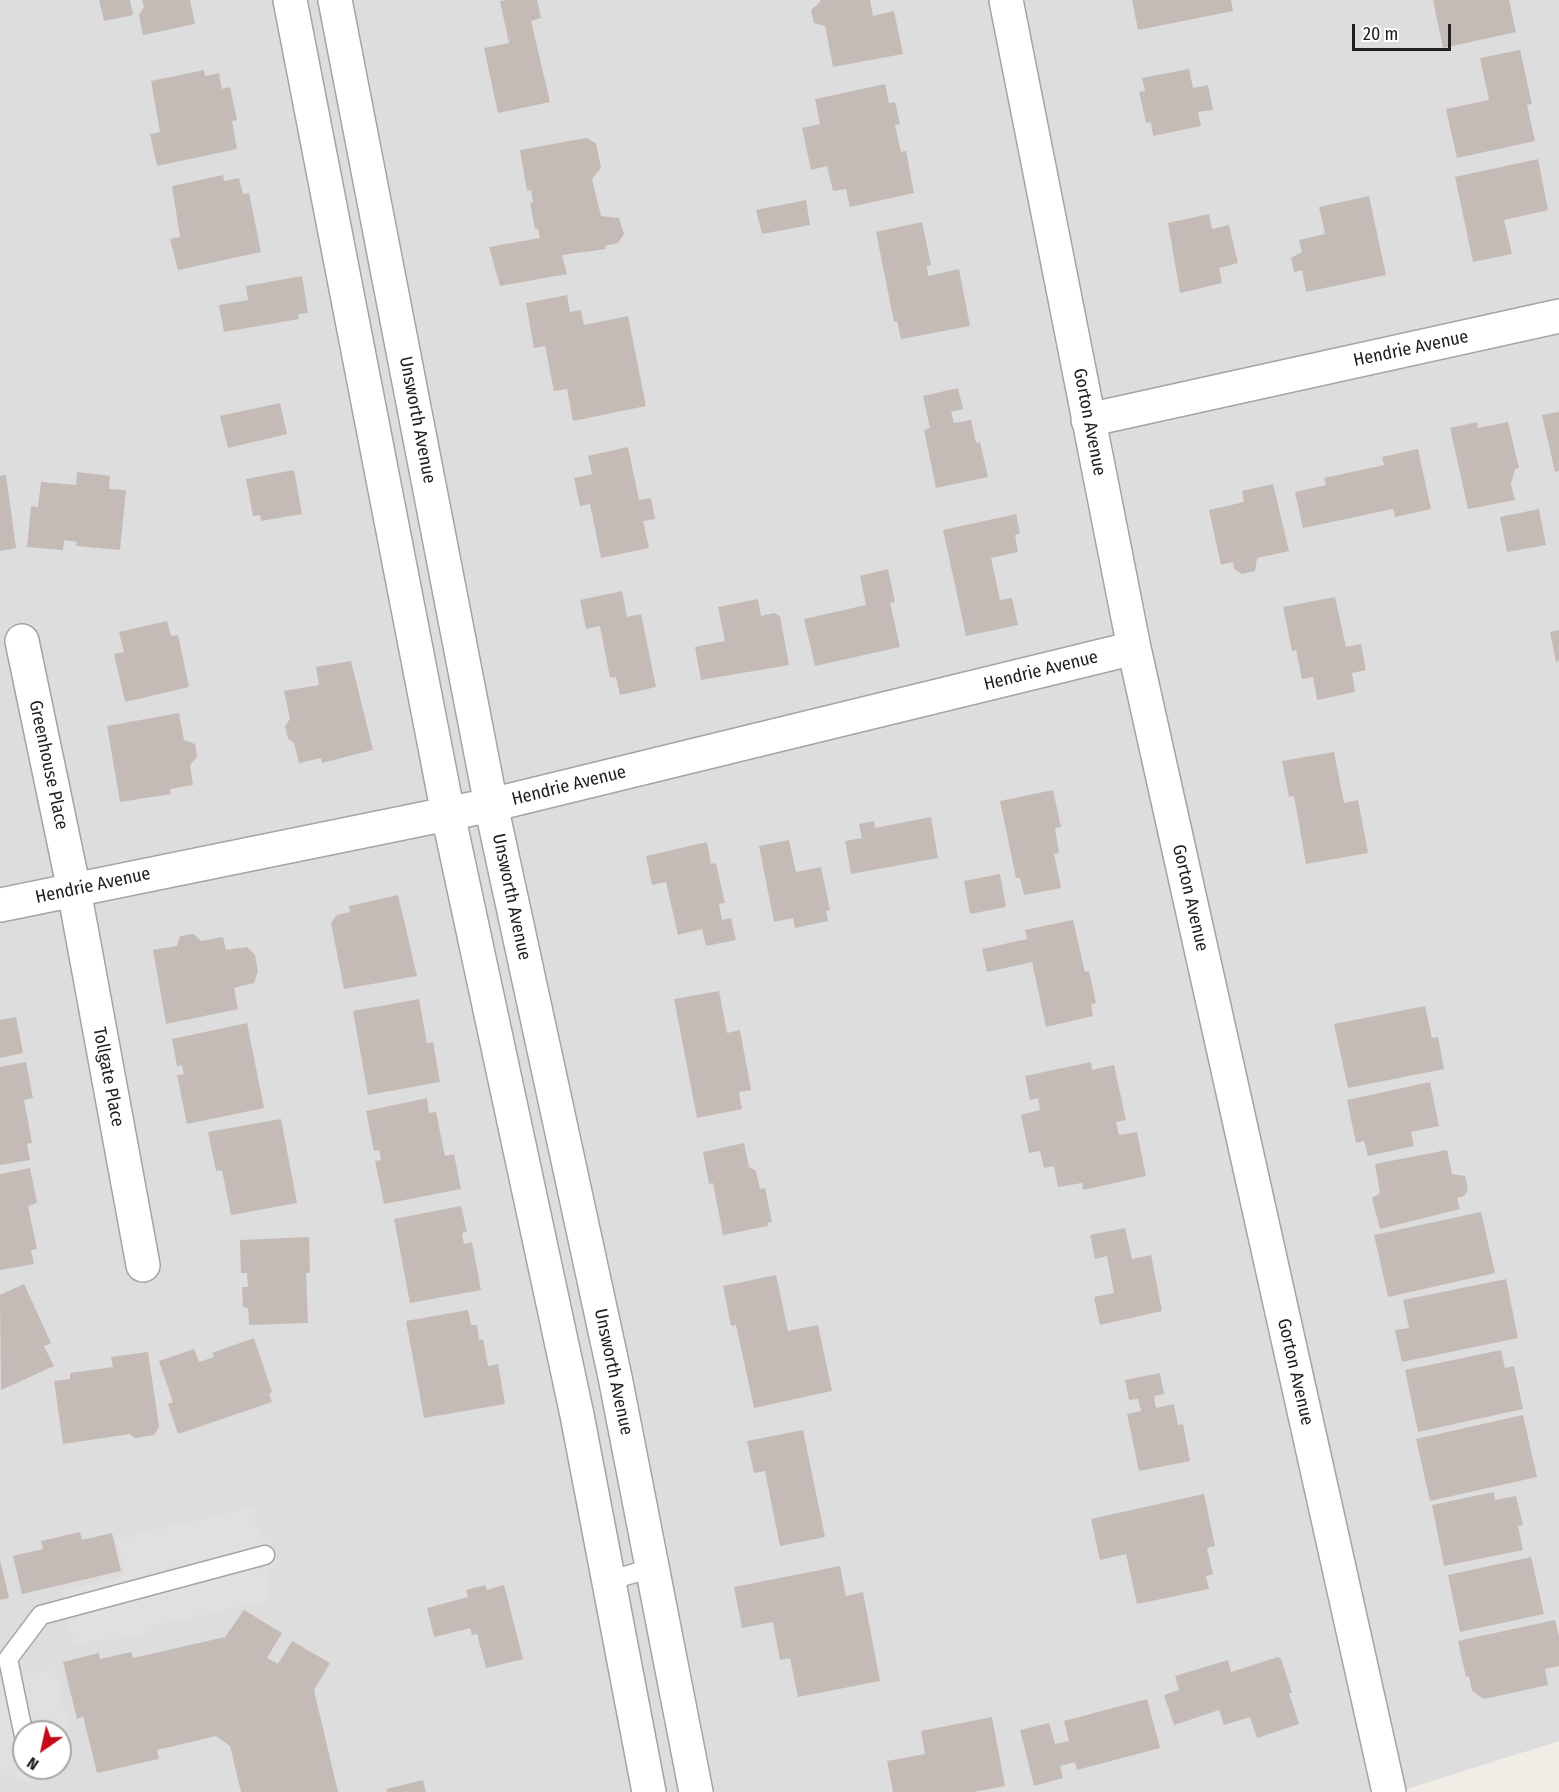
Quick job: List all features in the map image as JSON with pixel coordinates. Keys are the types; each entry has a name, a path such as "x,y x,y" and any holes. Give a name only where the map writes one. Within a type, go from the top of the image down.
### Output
{"street":[{"path":"290,0 448,814 577,1415 649,1792"},
{"name":"Unsworth Avenue","path":"335,0 491,805 615,1377 696,1792"},
{"name":"Gorton Avenue","path":"1006,0 1134,648 1389,1792"},
{"name":"Hendrie Avenue","path":"1088,420 1559,316"},
{"name":"Greenhouse Place","path":"22,641 74,890"},
{"name":"Hendrie Avenue","path":"0,905 491,805 1134,648"},
{"name":"Tollgate Place","path":"74,890 143,1265"}],"lane":[{"path":"20,1720 4,1660 41,1616 265,1555"},
{"path":"608,1581 652,1568"}],"shaded area":[{"path":"0,0 1559,0 1559,1741 1397,1792 0,1792"},
{"path":"253,1507 258,1533 263,1537 269,1535 278,1567 269,1569 265,1575 271,1600 152,1626 148,1634 73,1644 62,1590 125,1575 117,1539"},
{"path":"54,1669 67,1720 12,1720 12,1776 8,1773 0,1776 0,1679"},
{"path":"72,1740 76,1756 72,1757"},
{"path":"14,1780 31,1780 16,1783"}],"building":[{"path":"99,0 130,0 133,15 104,21"},
{"path":"142,0 190,0 195,24 143,35 139,15 144,7"},
{"path":"537,0 541,18 531,21 550,102 498,113 484,48 509,43 500,1"},
{"path":"820,0 870,0 873,16 894,11 903,54 833,67 825,26 814,23 811,10"},
{"path":"1132,0 1231,0 1233,11 1138,30"},
{"path":"1433,0 1509,0 1516,32 1443,48"},
{"path":"1520,50 1532,104 1527,105 1535,141 1457,158 1446,109 1489,100 1480,58"},
{"path":"1189,69 1193,88 1208,85 1213,110 1198,112 1201,126 1153,136 1151,122 1146,123 1139,92 1145,91 1142,78"},
{"path":"204,70 205,76 219,73 222,89 230,87 237,120 232,121 237,149 157,166 150,134 160,132 151,81"},
{"path":"885,84 889,103 895,102 900,124 895,125 901,152 906,151 914,193 850,207 846,189 833,191 827,166 811,170 802,128 820,124 815,99"},
{"path":"586,138 596,143 601,168 592,179 601,216 619,218 624,234 618,243 605,246 606,249 562,255 567,274 500,286 489,247 540,238 538,229 535,229 530,203 533,202 531,190 527,191 520,150"},
{"path":"1538,159 1548,210 1504,220 1512,254 1473,262 1455,177"},
{"path":"223,175 224,181 239,178 243,194 249,193 261,252 178,270 170,239 180,237 172,186"},
{"path":"1369,196 1386,275 1306,292 1302,270 1294,272 1291,258 1302,252 1299,240 1325,234 1319,207"},
{"path":"806,200 810,225 762,234 756,210"},
{"path":"1209,214 1212,229 1229,225 1238,263 1219,268 1222,283 1180,293 1168,223"},
{"path":"922,222 931,265 927,266 928,276 959,269 970,326 901,339 897,321 894,322 876,232"},
{"path":"302,276 308,313 298,314 299,319 224,332 219,305 248,300 246,286"},
{"path":"567,295 570,312 581,310 584,325 628,316 646,406 573,421 567,389 554,391 545,346 534,348 526,303"},
{"path":"958,388 963,409 951,412 954,423 971,420 976,443 980,442 988,477 936,488 924,430 930,428 923,396"},
{"path":"280,403 287,434 228,448 220,416"},
{"path":"1559,412 1559,471 1555,472 1542,415"},
{"path":"1477,422 1478,428 1508,422 1519,468 1515,469 1511,484 1515,500 1468,509 1450,428"},
{"path":"628,447 639,500 651,498 655,519 643,521 649,548 601,558 590,504 580,506 574,478 592,474 588,456"},
{"path":"1418,449 1431,509 1395,517 1393,509 1303,528 1295,492 1326,485 1324,478 1384,465 1382,457"},
{"path":"294,470 302,514 261,521 260,515 253,516 246,479"},
{"path":"77,472 110,476 109,489 126,490 120,550 76,546 77,542 64,540 63,550 27,547 31,506 38,507 41,482 76,485"},
{"path":"6,475 16,548 0,551 0,476"},
{"path":"1273,484 1289,551 1257,558 1255,571 1242,574 1234,569 1233,562 1221,565 1209,510 1244,502 1242,491"},
{"path":"1539,509 1546,545 1507,552 1500,517"},
{"path":"1016,514 1020,533 1015,535 1018,552 991,558 1000,600 1012,598 1018,625 966,636 943,530"},
{"path":"888,569 895,602 890,603 900,647 815,666 804,619 866,605 860,576"},
{"path":"622,591 627,617 641,614 656,687 620,695 616,677 610,678 600,626 586,629 580,600"},
{"path":"1335,597 1346,647 1361,644 1366,670 1352,673 1355,692 1317,700 1313,677 1302,679 1296,650 1292,651 1283,607"},
{"path":"758,599 761,616 774,613 780,616 789,665 701,680 695,647 725,641 718,607"},
{"path":"167,621 171,636 178,635 189,687 125,702 114,654 124,652 119,632"},
{"path":"1559,630 1559,661 1556,662 1550,632"},
{"path":"351,661 373,750 322,763 321,758 299,763 294,743 288,739 285,726 290,719 284,691 319,685 316,667"},
{"path":"179,713 184,740 195,744 197,757 190,765 193,785 170,789 171,794 120,802 107,726"},
{"path":"1334,752 1344,803 1358,800 1368,853 1306,864 1294,796 1289,797 1282,761"},
{"path":"1053,790 1061,827 1055,828 1059,853 1054,854 1061,888 1024,895 1020,878 1016,878 1000,801"},
{"path":"931,817 938,858 851,874 845,841 862,838 859,824 874,821 875,828"},
{"path":"789,840 796,872 821,867 830,910 826,911 828,921 795,928 793,918 774,922 759,846"},
{"path":"707,842 711,864 716,863 725,903 719,904 722,920 731,918 736,940 706,946 702,929 678,935 666,882 652,885 646,856"},
{"path":"1000,874 1006,907 970,914 964,881"},
{"path":"398,895 417,976 344,989 331,923 337,915 350,912 349,906"},
{"path":"1073,920 1085,972 1089,971 1096,1003 1091,1004 1093,1016 1046,1027 1032,962 987,972 982,949 1027,939 1025,930"},
{"path":"194,934 201,941 223,937 226,950 247,947 255,955 258,971 254,983 234,988 238,1009 166,1024 153,950 177,946 180,936"},
{"path":"719,991 727,1033 740,1030 751,1090 739,1092 742,1109 697,1118 674,999"},
{"path":"419,999 427,1043 433,1042 440,1082 368,1095 353,1011"},
{"path":"1425,1006 1432,1038 1438,1037 1444,1069 1348,1088 1334,1024"},
{"path":"16,1017 23,1053 0,1058 0,1020"},
{"path":"247,1023 264,1108 187,1124 177,1075 184,1074 182,1065 177,1066 172,1039"},
{"path":"26,1062 33,1098 24,1100 32,1143 27,1144 30,1160 0,1165 0,1067"},
{"path":"1091,1062 1092,1070 1114,1065 1126,1120 1116,1122 1119,1135 1137,1132 1146,1176 1083,1190 1082,1183 1058,1187 1054,1166 1044,1168 1040,1151 1029,1153 1021,1115 1040,1110 1038,1098 1030,1100 1025,1076"},
{"path":"1430,1082 1439,1126 1411,1132 1414,1146 1368,1156 1364,1141 1356,1143 1347,1100"},
{"path":"427,1098 429,1113 436,1112 445,1156 454,1154 461,1189 384,1204 375,1161 381,1160 379,1150 374,1151 366,1111"},
{"path":"281,1119 297,1203 231,1215 222,1170 216,1171 208,1132"},
{"path":"744,1143 749,1167 756,1171 760,1189 765,1188 772,1222 767,1223 768,1226 723,1235 713,1183 709,1184 703,1152"},
{"path":"1447,1150 1452,1174 1465,1176 1468,1190 1464,1196 1457,1198 1460,1209 1380,1229 1372,1198 1380,1193 1375,1164"},
{"path":"30,1168 37,1203 28,1206 37,1249 31,1250 34,1264 0,1270 0,1174"},
{"path":"461,1206 467,1232 462,1233 464,1244 472,1242 481,1290 410,1303 394,1219"},
{"path":"1481,1212 1495,1273 1388,1297 1374,1235"},
{"path":"1125,1228 1132,1259 1151,1255 1162,1311 1100,1325 1094,1297 1114,1293 1107,1256 1095,1259 1090,1235"},
{"path":"309,1237 310,1273 306,1273 308,1323 249,1325 248,1308 243,1307 242,1287 248,1287 247,1273 241,1273 240,1240"},
{"path":"776,1275 788,1331 818,1325 832,1391 754,1408 736,1325 731,1326 723,1286"},
{"path":"1506,1279 1518,1338 1402,1362 1395,1330 1409,1328 1403,1300"},
{"path":"24,1284 51,1343 44,1346 54,1366 1,1390 0,1295"},
{"path":"468,1310 471,1325 477,1325 479,1340 483,1339 488,1366 498,1364 505,1404 424,1418 406,1321"},
{"path":"254,1338 272,1392 269,1394 272,1402 178,1434 168,1404 173,1402 159,1361 194,1349 199,1362 214,1357 212,1353"},
{"path":"1501,1350 1505,1368 1514,1366 1523,1409 1418,1432 1405,1370"},
{"path":"148,1352 159,1427 154,1435 135,1438 130,1434 63,1444 54,1381 70,1379 70,1373 113,1367 111,1357"},
{"path":"1160,1373 1164,1394 1154,1396 1156,1408 1174,1404 1178,1425 1183,1424 1190,1461 1139,1471 1127,1414 1141,1411 1138,1399 1129,1400 1125,1380"},
{"path":"1523,1415 1537,1477 1430,1501 1416,1439"},
{"path":"803,1430 825,1537 780,1546 765,1471 754,1473 747,1441"},
{"path":"1494,1492 1495,1500 1516,1496 1523,1525 1518,1526 1523,1550 1444,1566 1432,1505"},
{"path":"1204,1494 1215,1546 1207,1548 1213,1574 1206,1576 1209,1589 1137,1604 1126,1554 1100,1560 1091,1519"},
{"path":"80,1532 82,1540 112,1533 121,1571 22,1594 13,1556 43,1549 41,1541"},
{"path":"1531,1557 1544,1614 1460,1632 1448,1575"},
{"path":"0,1560 9,1598 0,1600"},
{"path":"840,1566 846,1596 863,1592 880,1681 798,1697 790,1658 780,1660 773,1622 742,1628 734,1587"},
{"path":"485,1585 487,1590 504,1585 523,1659 486,1668 477,1634 472,1635 470,1628 434,1637 427,1608 468,1597 466,1590"},
{"path":"244,1610 282,1633 267,1658 278,1664 292,1641 330,1663 314,1690 338,1792 241,1792 230,1746 216,1736 157,1750 159,1759 97,1773 83,1716 77,1719 63,1662 99,1653 100,1659 131,1652 133,1658 225,1637"},
{"path":"1555,1620 1559,1637 1559,1666 1545,1669 1548,1685 1484,1699 1472,1691 1469,1676 1466,1677 1458,1641"},
{"path":"1278,1657 1281,1659 1292,1693 1289,1693 1299,1724 1257,1738 1250,1717 1224,1725 1219,1710 1174,1725 1164,1695 1179,1690 1175,1676 1228,1660 1231,1672"},
{"path":"1147,1699 1160,1748 1077,1770 1075,1762 1060,1766 1063,1778 1034,1786 1020,1730 1049,1723 1055,1744 1069,1741 1064,1721"},
{"path":"992,1717 1005,1786 973,1792 893,1792 887,1761 925,1754 921,1731"},
{"path":"423,1780 426,1792 387,1792 386,1789"}]}
